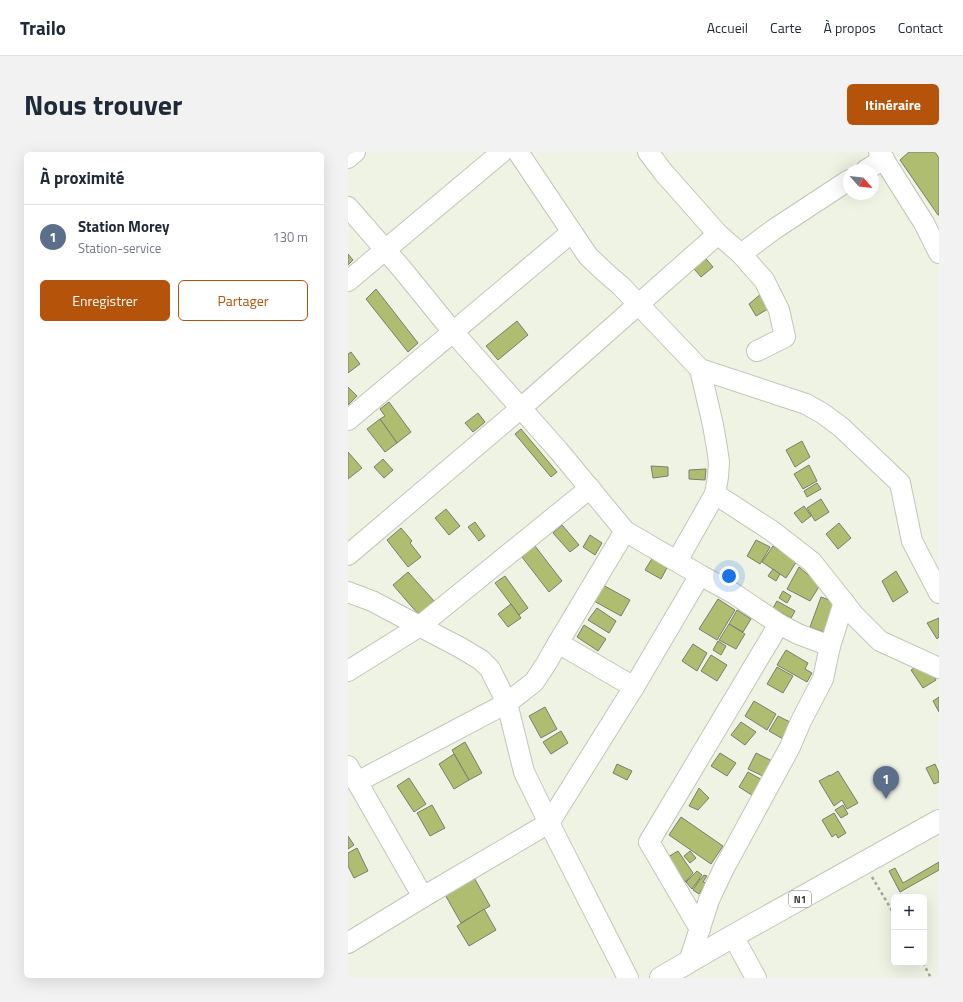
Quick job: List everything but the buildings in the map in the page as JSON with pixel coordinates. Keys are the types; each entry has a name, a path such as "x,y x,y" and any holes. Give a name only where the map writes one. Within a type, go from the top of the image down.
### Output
{"main road":[{"name":"N1","path":"661,978 939,820"}],"street":[{"path":"348,158 356,152"},
{"path":"348,281 502,152"},
{"path":"518,152 588,256 621,286 700,369 806,404 822,413 840,427 900,483 912,541 939,593"},
{"path":"648,152 664,173 718,234 741,254 764,280 779,310 785,337 757,351"},
{"path":"872,164 882,155 924,223 939,253"},
{"path":"741,254 773,230 843,184"},
{"path":"348,207 402,269 452,332 558,450 624,531 700,576 733,593 779,624 798,634 830,646"},
{"path":"348,420 572,232"},
{"path":"348,555 521,408 718,234"},
{"path":"676,561 715,494 718,477 719,462 713,425 700,369"},
{"path":"348,671 420,626 590,488"},
{"path":"715,494 772,531 812,562 854,615 880,641 939,668"},
{"path":"423,897 352,774 507,703 534,682 624,531"},
{"path":"348,943 548,824 634,687 700,576"},
{"path":"348,592 372,601 461,648 481,660 490,669 507,703 524,772 548,824 628,978"},
{"path":"690,962 709,900 723,870 790,747 823,679 830,646 844,602"},
{"path":"700,929 649,842 779,624"},
{"path":"558,643 634,687"},
{"path":"733,936 756,978"}],"path":[{"path":"864,863 891,909"},
{"path":"924,966 931,978"}],"place":[{"name":"Station Morey","path":"886,799"}]}
